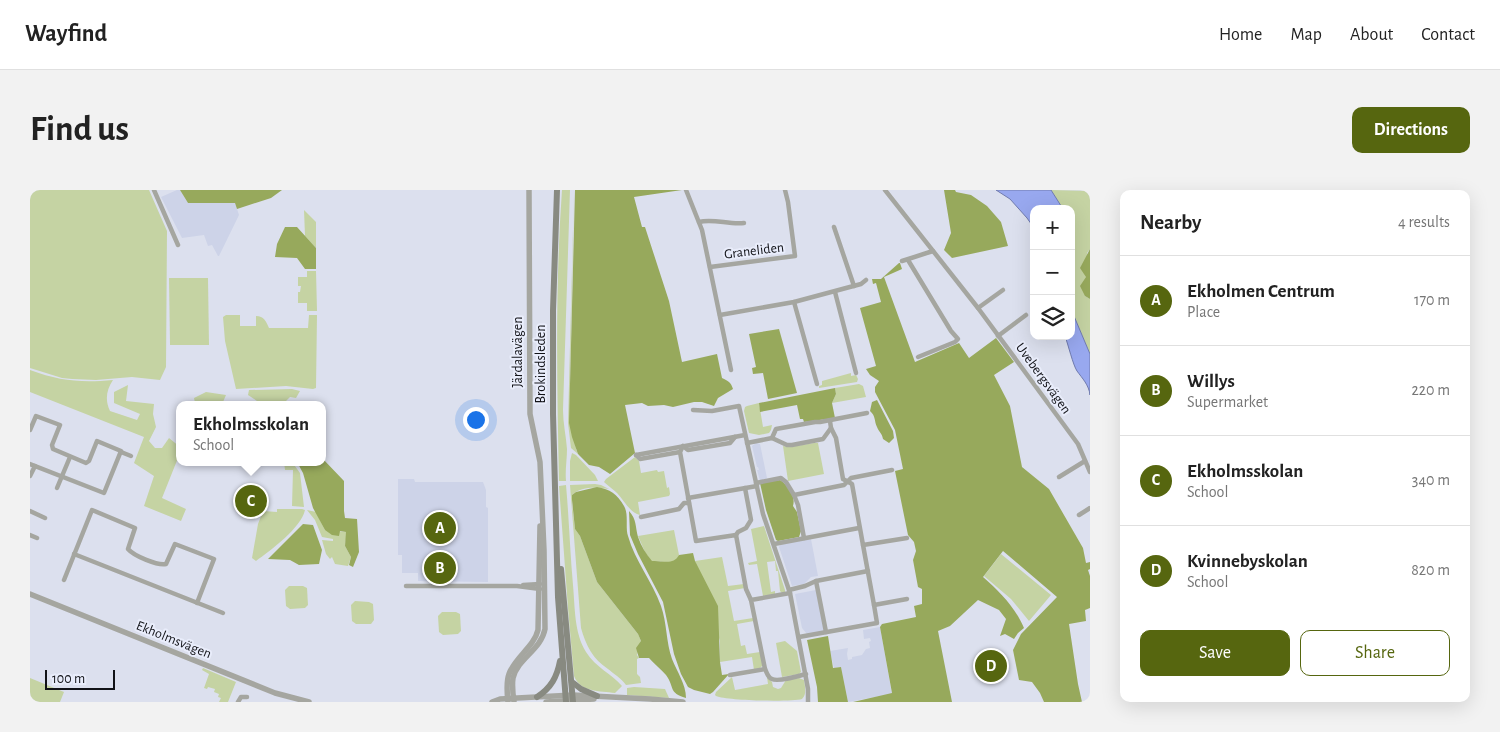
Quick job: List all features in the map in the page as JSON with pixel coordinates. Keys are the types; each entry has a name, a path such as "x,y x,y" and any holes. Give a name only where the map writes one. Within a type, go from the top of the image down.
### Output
{"main road":[{"name":"Brokindsleden","path":"557,190 552,414 558,597 562,652 570,699"},
{"name":"Brokindsleden","path":"556,523 572,681 570,699"},
{"path":"537,697 548,689 554,680 562,652"},
{"path":"572,681 581,689 597,696"}],"street":[{"path":"154,190 178,244"},
{"name":"Järdalavägen","path":"510,700 515,674 520,665 539,645 544,635 539,536 541,513 540,462 531,422 530,405 529,190"},
{"path":"686,190 702,230 731,370"},
{"name":"Graneliden","path":"710,267 795,256 785,190"},
{"name":"Uvebergsvägen","path":"885,190 978,308 1078,444 1090,472"},
{"path":"699,222 744,223"},
{"path":"834,227 854,286"},
{"path":"902,261 933,251"},
{"path":"908,260 951,331 958,339 955,342 918,357"},
{"path":"720,315 794,302 861,284 866,280"},
{"path":"978,308 1003,290"},
{"path":"834,292 856,373"},
{"path":"794,302 817,384"},
{"name":"Uvebergsvägen","path":"998,336 1026,315"},
{"path":"693,410 712,411 739,406 763,514 790,591 806,674 808,702"},
{"path":"772,438 776,429 867,413"},
{"path":"30,414 60,426 52,448 70,457 88,462 97,441 131,456"},
{"path":"30,430 36,416"},
{"path":"799,637 877,623 852,484 843,479 836,438 830,421"},
{"path":"747,442 772,438 787,445 792,445 823,439 831,428"},
{"path":"680,452 640,459 636,455 745,435"},
{"path":"683,446 680,452 696,541 736,535 746,528 751,520 744,488"},
{"path":"30,476 32,465 104,493 121,452"},
{"path":"57,488 70,457"},
{"path":"1059,477 1085,461"},
{"path":"794,495 844,485 851,478 892,470"},
{"path":"641,516 679,510 689,500 781,478 786,482 798,505 804,538"},
{"path":"1079,515 1090,508"},
{"path":"64,580 92,510 135,528 128,549 133,554 145,559 161,565 166,564 175,544 214,559 197,603"},
{"path":"30,511 45,518"},
{"path":"774,544 859,528"},
{"path":"30,535 37,538"},
{"path":"736,535 746,588 751,600 765,669 769,677 774,680 806,674"},
{"path":"863,545 907,538"},
{"path":"74,554 222,613"},
{"path":"751,600 790,591 816,580 868,571"},
{"path":"816,580 826,632"},
{"path":"406,586 541,587"},
{"name":"Ekholmsvägen","path":"30,594 275,693 309,702"},
{"path":"874,605 908,599"},
{"path":"730,675 765,669"},
{"path":"547,702 597,696 683,702"},
{"path":"238,702 241,697 247,697"},
{"path":"492,702 500,699 510,700 537,697 570,699 611,697"}],"shaded area":[{"path":"180,190 188,203 235,203 239,215 219,256 212,245 208,246 204,235 182,238 161,197"},
{"path":"756,443 760,444 767,478 760,481 752,446"},
{"path":"398,479 414,479 415,482 483,482 486,490 486,507 488,508 488,582 418,581 418,573 402,573 402,555 398,555"},
{"path":"811,539 818,576 811,577 804,584 792,586 779,547 781,544"},
{"path":"816,590 824,631 807,634 802,628 795,594"},
{"path":"880,627 892,694 848,702 841,667 834,668 830,651 848,648 848,660 862,655 866,649 870,648 869,642 871,641 870,638 864,639 863,630"}],"green space":[{"path":"30,190 149,190 167,231 166,367 160,380 132,377 96,380 72,379 62,378 30,368"},
{"path":"180,190 282,190 271,198 237,209 235,203 188,203"},
{"path":"562,190 570,190 563,410 567,449 566,481 559,481 557,336"},
{"path":"574,190 570,383 578,454 571,448 568,423"},
{"path":"575,190 682,190 634,197 642,227 645,227 669,301 682,362 717,354 722,378 729,382 733,389 718,398 714,406 702,402 673,407 664,405 648,406 642,403 625,405 635,453 610,474 599,467 589,465 578,454 569,423"},
{"path":"944,190 955,190 956,192 971,195 987,206 1001,222 1008,246 952,258 944,250 951,233"},
{"path":"1051,190 1090,191 1090,249 1087,253 1085,296 1090,299 1090,354 1075,318 1075,205 1060,205"},
{"path":"304,210 316,222 316,248 305,236"},
{"path":"285,227 297,227 316,248 316,269 305,269 297,258 275,257 277,244"},
{"path":"1090,249 1090,299 1085,296 1080,286 1086,277 1080,268"},
{"path":"899,263 902,269 884,277 915,362 959,343 969,358 996,338 1014,362 994,375 1010,406 1022,467 1049,489 1083,548 1086,563 1090,562 1090,569 1088,570 1090,576 1090,608 1085,610 1086,621 1069,624 1082,702 1044,702 1032,682 1019,680 1013,650 1021,634 1057,597 1003,551 983,577 1006,600 1024,628 1014,639 1005,634 1000,636 1006,619 999,610 978,600 950,626 938,631 952,702 853,702 892,693 880,627 882,624 916,617 914,606 922,604 922,589 918,587 913,560 916,551 914,542 908,535 895,471 903,469 895,430 875,392 875,387 879,381 870,375 866,369 876,366 860,308 881,302 876,283 873,284 872,279 881,279"},
{"path":"307,271 316,271 317,311 307,311 307,303 298,303 298,292 300,292 301,286 298,286 298,277 307,277"},
{"path":"169,278 208,278 209,345 170,345"},
{"path":"226,315 240,315 240,326 256,326 256,316 259,316 266,321 269,328 308,328 309,315 317,315 316,388 286,386 236,389 225,341 223,317"},
{"path":"779,329 797,393 768,399 763,373 753,374 752,368 756,367 749,334"},
{"path":"30,370 51,377 71,380 113,380 107,396 110,411 137,420 140,414 114,403 114,392 128,385 126,401 154,404 153,414 156,427 149,441 155,448 162,448 169,438 176,444 176,463 162,498 186,509 181,521 144,506 154,476 134,463 144,437 30,392"},
{"path":"851,373 851,376 856,375 857,382 819,388 822,385 822,381"},
{"path":"859,384 863,386 866,397 832,403 836,394 835,388"},
{"path":"835,388 836,394 832,403 835,418 804,422 803,419 800,419 797,405 760,412 759,403"},
{"path":"292,389 300,391 296,398 290,397 286,401 257,401 248,395 249,390"},
{"path":"206,392 226,395 223,401 195,401 194,398"},
{"path":"877,400 893,431 894,438 889,443 883,439 870,411 872,402"},
{"path":"759,403 763,427 772,425 769,433 759,435 749,433 744,411 745,407"},
{"path":"818,443 824,474 788,481 783,446 790,447"},
{"path":"572,453 595,475 598,481 570,481"},
{"path":"635,457 639,461 641,473 657,470 658,472 664,471 670,494 669,496 638,502 640,515 630,509 617,493 604,482"},
{"path":"326,462 344,481 345,518 357,519 359,552 353,567 349,565 351,557 345,546 346,532 340,531 339,536 332,535 325,530 313,508 299,466 326,466"},
{"path":"284,466 295,466 300,473 304,507 292,506 293,470 285,470"},
{"path":"780,480 786,485 792,495 793,506 797,512 801,531 799,537 778,541 776,540 766,510 760,483"},
{"path":"595,484 609,489 584,489 572,495 575,529 580,536 597,582 638,634 641,641 637,655 639,658 637,659 637,674 640,677 641,683 626,685 598,661 585,641 581,628 570,485"},
{"path":"566,485 575,611 579,637 590,658 622,686 615,693 586,688 574,676 559,486"},
{"path":"597,487 613,493 624,506 627,517 628,536 661,606 670,653 683,683 686,698 674,692 669,679 649,658 639,658 636,648 641,641 638,634 597,582 580,536 575,529 572,495 576,492"},
{"path":"277,509 305,510 292,531 256,561 252,558 258,524 263,511 277,512"},
{"path":"307,510 316,512 325,530 347,532 345,546 351,557 348,566 335,564 332,557 330,559 326,554 322,540 333,541 333,539 322,537 315,520"},
{"path":"629,511 635,520 641,544 652,561 670,561 679,555 693,553 695,561 718,606 722,675 729,674 710,694 688,687 681,674 674,654 663,602 630,535"},
{"path":"303,524 313,525 322,550 319,564 299,565 290,560 268,559"},
{"path":"764,526 785,592 782,593 780,591 775,561 767,562 771,592 775,591 775,594 763,596 757,564 749,565 748,563 757,561 751,529"},
{"path":"674,530 679,555 676,561 652,562 638,536"},
{"path":"1001,554 1051,595 1029,621 1011,599 984,576"},
{"path":"722,557 728,586 744,584 745,588 728,591 734,621 753,618 754,621 737,624 741,646 745,645 747,654 760,652 763,665 754,670 752,657 720,662 720,641 695,561"},
{"path":"289,586 303,586 307,588 308,605 305,608 290,609 286,606 285,590"},
{"path":"355,601 373,604 374,620 371,624 356,624 352,621 351,605"},
{"path":"442,612 456,612 460,614 461,631 458,634 443,635 439,632 438,616"},
{"path":"828,636 833,668 841,667 848,702 818,702 817,687 807,640"},
{"path":"785,641 797,651 801,672 782,677 776,643"},
{"path":"203,668 236,682 228,702 219,702 221,698 218,697 219,694 214,692 215,689 204,688 209,674 202,670"},
{"path":"732,677 735,690 768,684 767,677 772,682 773,687 778,689 781,688 786,680 799,678 804,680 805,693 802,699 786,700 746,700 716,696 716,692"},
{"path":"30,678 64,692 60,702 30,702"},
{"path":"627,688 665,689 669,698 627,695"}],"water":[{"path":"996,190 1051,190 1060,205 1030,205 1030,222 1010,199"},
{"path":"1075,318 1090,354 1090,395 1087,385 1075,368 1066,340 1075,340"}],"place":[{"name":"Ekholmsskolan","path":"251,501"},
{"name":"Ekholmen Centrum","path":"440,528"},
{"name":"Willys","path":"440,568"},
{"name":"Kvinnebyskolan","path":"991,666"}]}
